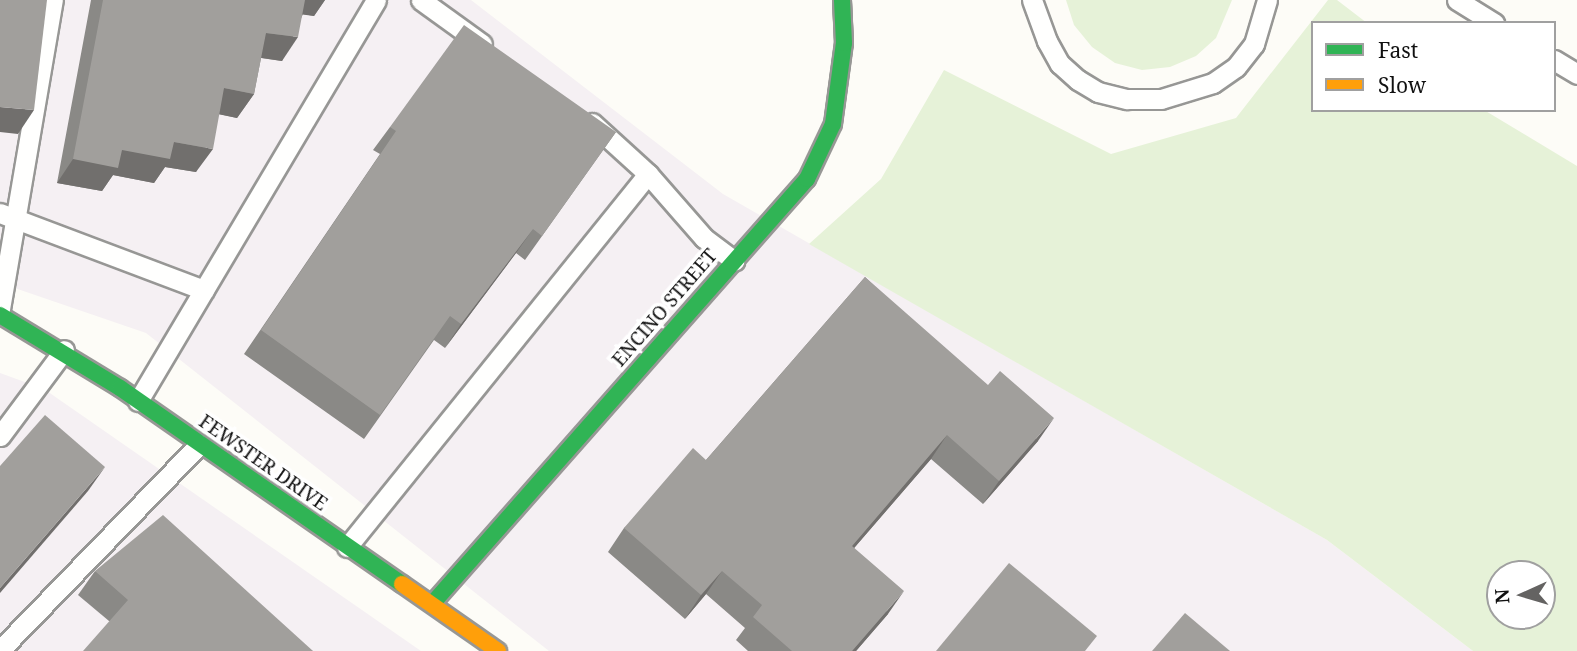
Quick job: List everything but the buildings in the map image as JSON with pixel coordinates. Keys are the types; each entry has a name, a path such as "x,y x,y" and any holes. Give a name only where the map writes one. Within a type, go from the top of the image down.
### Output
{"street":[{"name":"ENCINO STREET","path":"432,604 807,179 833,124 844,43 842,0"},
{"name":"FEWSTER DRIVE","path":"0,315 64,350 498,651"}],"lane":[{"path":"0,309 8,215 53,0"},
{"path":"138,401 376,0"},
{"path":"421,0 499,56"},
{"path":"1032,0 1054,52 1078,80 1098,92 1127,99 1161,99 1213,83 1236,67 1254,44 1268,0"},
{"path":"1457,0 1491,21"},
{"path":"1556,61 1577,74"},
{"path":"577,112 610,136 648,174 704,238 734,261"},
{"path":"347,547 648,174"},
{"path":"8,215 204,290"},
{"path":"0,436 64,350"},
{"path":"0,650 199,445"}],"shaded area":[{"path":"0,0 471,0 723,194 1327,540 1473,651 549,651 146,333 0,283"},
{"path":"0,373 44,389 421,651 0,651"}],"green space":[{"path":"1066,0 1232,0 1216,38 1196,56 1170,67 1142,70 1115,63 1092,47 1074,25"},
{"path":"1328,0 1337,0 1364,21 1312,21"},
{"path":"1311,22 1311,112 1487,112 1577,166 1577,651 1473,651 1327,540 809,244 881,179 944,70 1111,154 1236,118"}],"traffic: fast":[{"path":"432,604 807,179 833,124 844,43 842,0"},
{"path":"0,315 120,388 402,584"}],"traffic: slow":[{"path":"402,584 498,651"}]}
